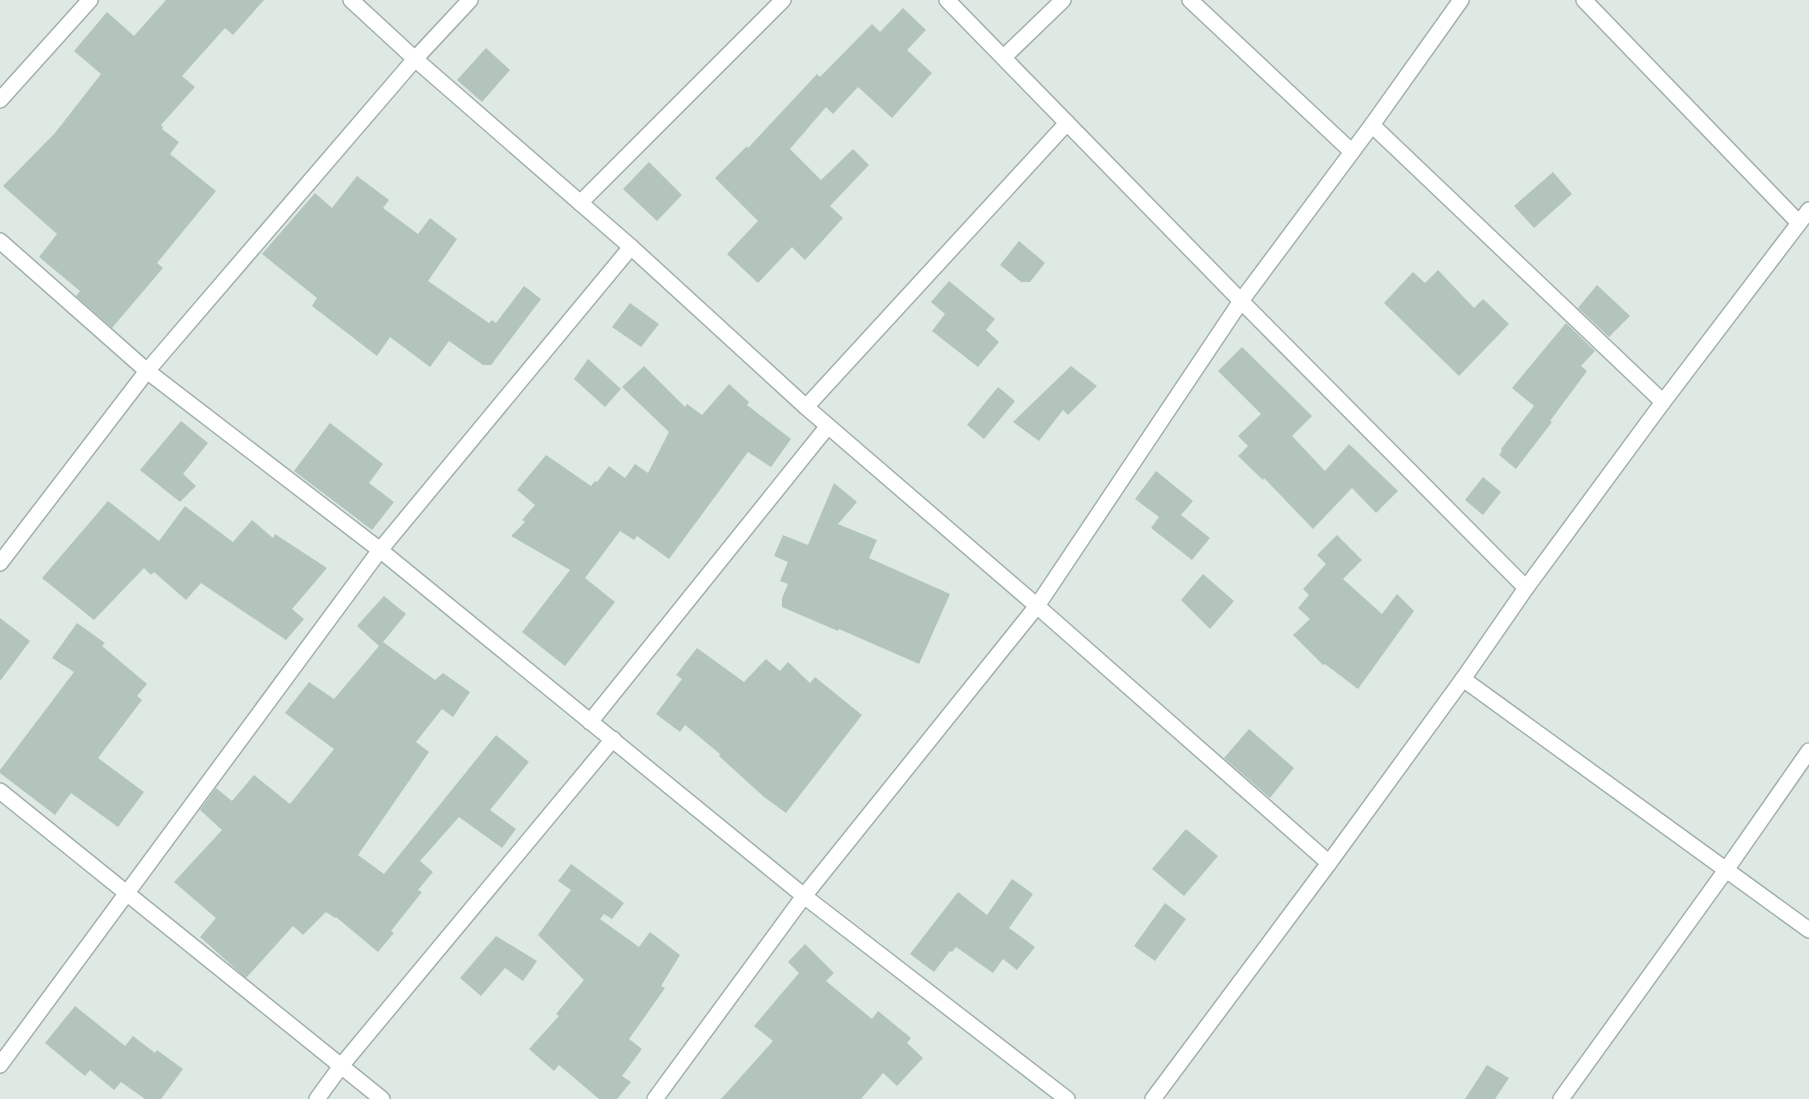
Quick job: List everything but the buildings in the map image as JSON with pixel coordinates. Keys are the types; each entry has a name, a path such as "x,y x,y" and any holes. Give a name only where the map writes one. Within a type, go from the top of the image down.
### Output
{"street":[{"path":"0,100 90,0"},
{"path":"351,0 414,59 631,247 806,407 1037,606 1329,863"},
{"path":"0,563 147,371 414,59 470,0"},
{"path":"580,203 783,0"},
{"path":"947,0 1241,301 1526,588"},
{"path":"1004,57 1063,0"},
{"path":"1190,0 1351,151"},
{"path":"655,1099 804,896 1037,606 1241,301 1372,125 1461,0"},
{"path":"1584,0 1799,224"},
{"path":"806,407 1067,122"},
{"path":"1372,125 1663,402"},
{"path":"1153,1099 1329,863 1463,679 1526,588 1663,402 1809,210"},
{"path":"0,241 147,371 380,550 804,896 1067,1099"},
{"path":"0,1064 380,550 631,247"},
{"path":"590,722 828,426"},
{"path":"1463,679 1809,930"},
{"path":"317,1099 341,1066 613,739"},
{"path":"1561,1099 1809,751"},
{"path":"0,791 382,1099"}]}
